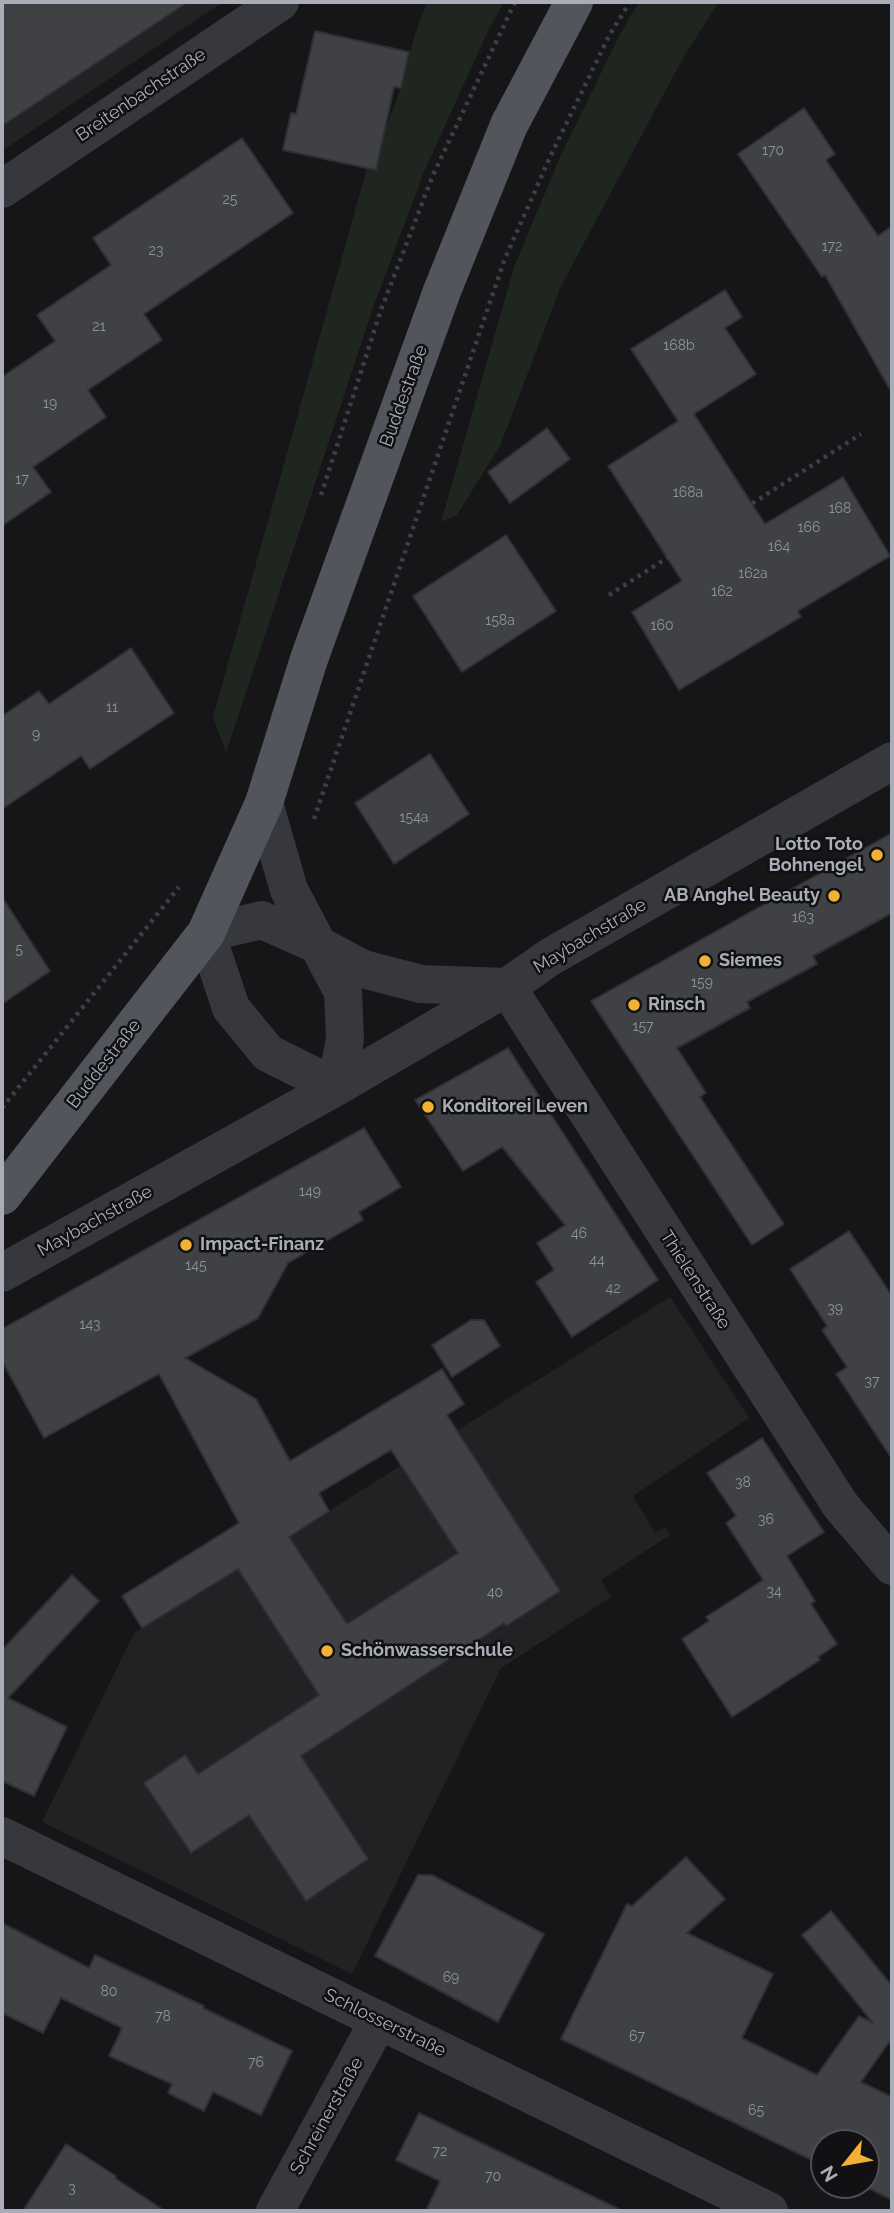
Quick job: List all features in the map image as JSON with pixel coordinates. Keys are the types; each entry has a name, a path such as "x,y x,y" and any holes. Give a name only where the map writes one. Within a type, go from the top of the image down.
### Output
{"main road":[{"name":"Buddestraße","path":"2,1195 206,933 264,803 309,659 442,291 509,125 574,2"}],"street":[{"name":"Breitenbachstraße","path":"2,189 280,2"},
{"name":"Maybachstraße","path":"2,1273 336,1087 507,987 550,957 892,761"},
{"path":"264,803 289,890 320,946 343,992 345,1039 336,1087 268,1053 231,1008 206,933 262,920 320,946 363,969 421,984 507,987"},
{"name":"Thielenstraße","path":"507,987 841,1506 892,1566"},
{"name":"Schlosserstraße","path":"2,1836 769,2211"},
{"name":"Schreinerstraße","path":"275,2211 379,2020"}],"path":[{"path":"317,506 381,310 433,174 515,2"},
{"path":"312,825 504,261 550,157 610,34 630,2"},
{"path":"609,595 861,434"},
{"path":"2,1108 184,881"}],"shaded area":[{"path":"2,2 223,2 2,151"},
{"path":"427,2 504,2 487,33 424,172 374,305 226,753 213,717 367,168 376,169 384,133 401,88 415,34"},
{"path":"639,2 719,2 683,58 561,286 500,446 457,515 441,522 514,267 560,157 619,36"},
{"name":"Schönwasserschule","path":"670,1297 749,1418 633,1496 655,1533 665,1527 670,1535 601,1580 611,1597 501,1668 352,1974 42,1822 134,1633"}],"building":[{"path":"2,2 188,2 2,126"},
{"path":"315,31 409,52 401,88 394,87 376,170 283,150 291,113 296,114"},
{"path":"804,108 835,154 826,160 878,236 892,226 892,393 825,275 822,277 738,154"},
{"path":"242,138 293,213 144,314 162,340 88,390 106,417 33,467 51,492 2,526 2,377 55,341 37,315 111,265 93,238"},
{"path":"725,290 742,317 725,328 756,374 694,414 765,524 843,477 890,556 798,611 801,617 679,690 632,612 682,581 608,466 678,421 631,349"},
{"path":"547,428 570,459 510,503 488,472"},
{"path":"506,535 556,611 462,672 413,596"},
{"path":"131,648 174,713 90,769 81,756 2,809 2,716 39,691 49,704"},
{"path":"430,754 469,814 394,864 355,803"},
{"path":"892,833 892,913 813,956 817,964 747,1002 750,1008 677,1048 706,1093 700,1097 784,1224 752,1245 591,1001"},
{"path":"2,897 50,971 2,1004"},
{"path":"508,1048 658,1280 572,1337 536,1282 554,1270 537,1243 565,1225 502,1147 463,1171 415,1100"},
{"path":"364,1128 401,1187 359,1212 363,1220 288,1263 258,1318 185,1358 256,1399 290,1461 442,1369 464,1404 447,1415 560,1591 506,1626 504,1623 301,1756 368,1859 306,1901 249,1815 191,1853 144,1783 185,1755 198,1774 319,1695 238,1569 142,1628 122,1596 239,1523 159,1374 44,1438 2,1361 2,1329","holes":["391,1450 458,1553 347,1624 289,1537 329,1511 319,1493"]},
{"path":"849,1231 892,1296 892,1459 836,1374 847,1367 822,1330 827,1326 790,1269"},
{"path":"471,1320 484,1320 500,1346 452,1377 432,1345"},
{"path":"762,1438 824,1532 787,1556 815,1601 811,1604 837,1644 818,1657 820,1660 732,1717 682,1639 709,1621 706,1617 763,1580 726,1523 736,1516 707,1473"},
{"path":"72,1575 99,1601 8,1698 67,1727 34,1796 2,1781 2,1650"},
{"path":"686,1857 725,1899 687,1933 773,1974 742,2038 817,2075 859,2016 873,2023 802,1935 831,1911 892,1986 892,2046 889,2042 861,2082 892,2097 892,2200 880,2194 880,2129 810,2129 810,2159 561,2039 627,1904 632,1906"},
{"path":"418,1875 432,1875 544,1934 498,2022 375,1956"},
{"path":"2,1923 89,1968 95,1955 292,2051 261,2115 213,2092 204,2111 168,2093 172,2084 109,2056 122,2028 61,1998 43,2033 2,2013"},
{"path":"419,2113 623,2211 426,2211 440,2181 396,2160"},
{"path":"66,2144 116,2176 115,2178 165,2211 23,2211"}],"place":[{"name":"Lotto Toto Bohnengel","path":"877,855"},
{"name":"AB Anghel Beauty","path":"834,896"},
{"name":"Siemes","path":"705,961"},
{"name":"Rinsch","path":"634,1005"},
{"name":"Konditorei Leven","path":"428,1107"},
{"name":"Impact-Finanz","path":"186,1245"},
{"name":"Schönwasserschule","path":"327,1651"}]}
